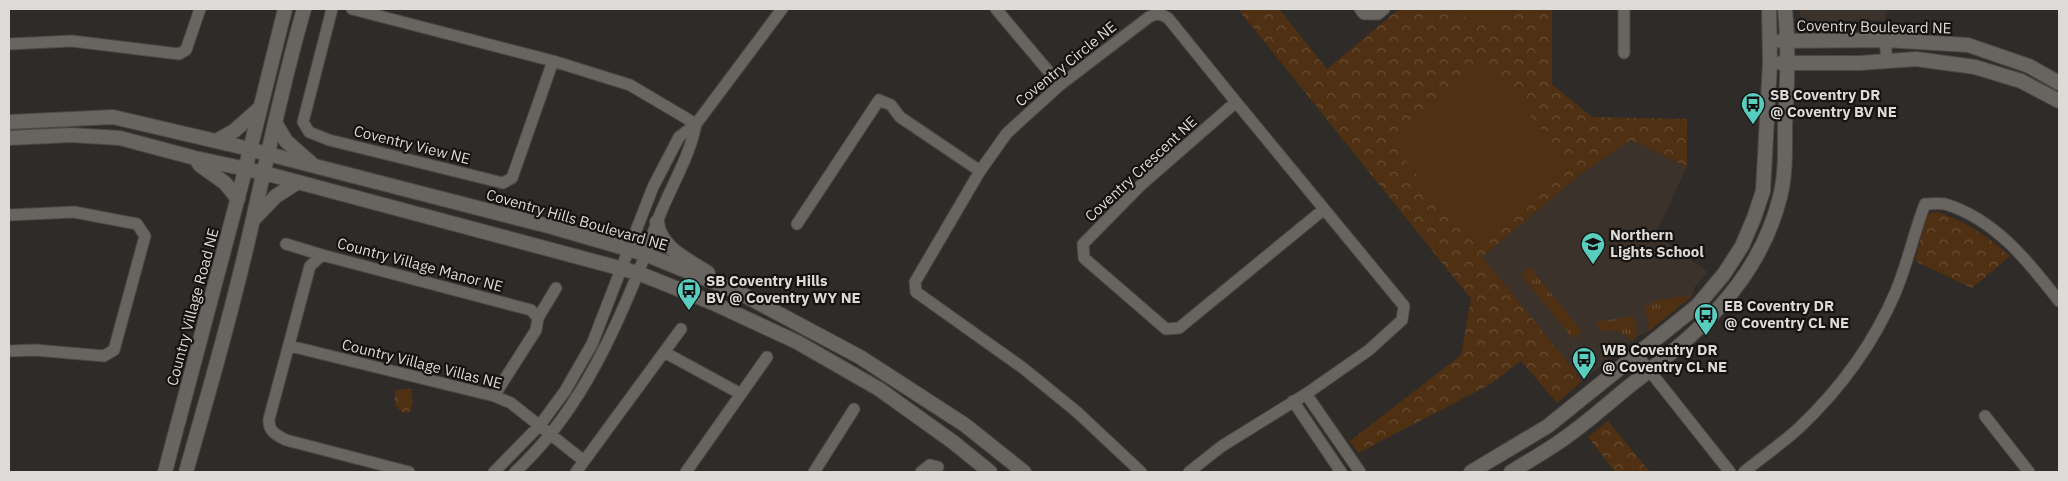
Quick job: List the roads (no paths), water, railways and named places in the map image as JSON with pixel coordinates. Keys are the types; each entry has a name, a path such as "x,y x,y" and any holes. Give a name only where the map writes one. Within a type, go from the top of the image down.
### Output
{"street":[{"path":"9,44 72,41 180,54 186,50 200,9"},
{"name":"Country Village Road NE","path":"165,472 238,199 285,9"},
{"path":"186,472 253,220 267,154 304,9"},
{"name":"Coventry View NE","path":"332,9 303,122 309,132 329,140 503,183 512,178 553,61"},
{"path":"352,9 553,61 630,85 696,124"},
{"path":"494,472 540,425 565,391 592,344 653,187 679,137 696,124 782,9"},
{"path":"996,9 1060,85"},
{"path":"1360,9 1364,14 1378,14 1384,9"},
{"path":"1624,9 1624,53"},
{"path":"1470,472 1548,426 1697,306 1724,274 1742,246 1763,191 1770,63 1768,9"},
{"path":"1511,472 1560,441 1650,371 1709,321 1742,281 1758,255 1781,196 1785,163 1788,42 1785,9"},
{"name":"Coventry Circle NE","path":"1140,472 1077,412 1054,393 963,324 916,292 915,282 980,171 1007,133 1060,85 1149,17 1158,13 1168,18 1323,210 1404,306 1402,320 1369,350 1306,394 1222,446 1189,472"},
{"path":"1884,40 1887,61"},
{"name":"Coventry Boulevard NE","path":"1770,41 1884,40 1968,45 2029,66 2059,83"},
{"name":"Coventry Boulevard NE","path":"1770,63 1916,59 1974,67 2021,81 2059,101"},
{"path":"797,224 879,100 891,104 900,117 980,171"},
{"name":"Coventry Crescent NE","path":"1236,102 1142,184 1083,244 1084,258 1166,329 1179,328 1323,210"},
{"path":"216,140 234,131 260,107"},
{"name":"Coventry Hills Boulevard NE","path":"9,122 113,117 216,140 552,227 645,254 738,292 860,357 965,425 1024,472"},
{"path":"276,124 294,150 316,167"},
{"path":"515,472 551,436 596,367 638,273 671,186 692,144 696,124"},
{"path":"9,138 71,135 120,138 195,158 245,168 638,273 713,303 797,342 879,390 953,442 990,472"},
{"path":"195,158 200,165 225,183 238,199"},
{"path":"253,220 276,196 298,182"},
{"path":"1744,472 1799,428 1828,398 1856,363 1876,333 1896,290 1912,249 1917,226 1926,204 1944,204 1985,223 2022,255 2059,301"},
{"path":"9,214 74,212 138,224 145,236 114,350 104,356 35,350 9,351"},
{"path":"657,222 659,236 666,244 738,292"},
{"path":"286,244 322,255"},
{"name":"Country Village Manor NE","path":"409,472 293,443 274,434 269,425 310,266 322,255 531,310 538,318"},
{"path":"494,396 536,330 538,318 556,288"},
{"path":"576,472 681,329"},
{"name":"Country Village Villas NE","path":"290,346 494,396 512,403 584,461"},
{"path":"664,352 741,394"},
{"path":"1637,354 1730,472"},
{"path":"686,472 767,357"},
{"path":"1306,394 1360,472"},
{"path":"1293,402 1341,472"},
{"path":"814,472 854,409"},
{"path":"1985,416 2029,472"},
{"path":"921,472 930,465 938,467"}],"place":[{"name":"SB Coventry DR @ Coventry BV NE","path":"1753,125"},
{"name":"Northern Lights School","path":"1593,265"},
{"name":"SB Coventry Hills BV @ Coventry WY NE","path":"689,311"},
{"name":"EB Coventry DR @ Coventry CL NE","path":"1706,336"},
{"name":"WB Coventry DR @ Coventry CL NE","path":"1584,380"}]}
